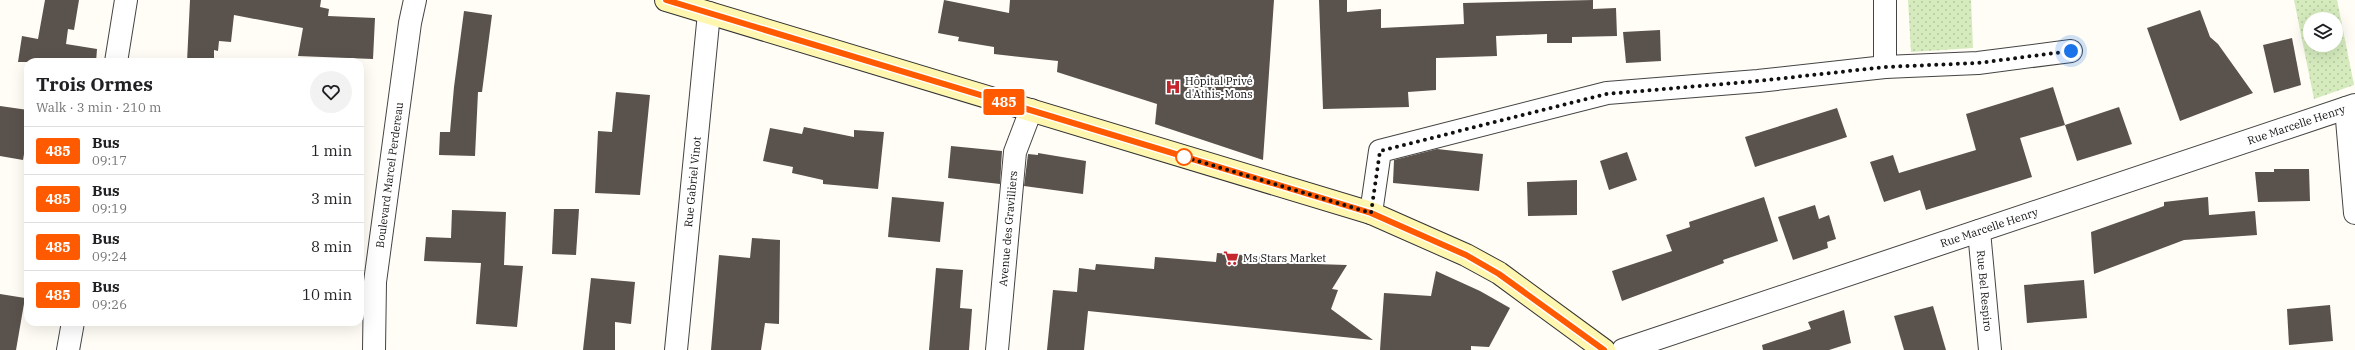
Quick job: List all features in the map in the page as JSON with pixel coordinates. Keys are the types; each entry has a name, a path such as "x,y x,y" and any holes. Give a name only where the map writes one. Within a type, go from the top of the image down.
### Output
{"main road":[{"path":"666,0 1371,213 1466,255 1499,274 1604,350"}],"street":[{"path":"117,58 126,0"},
{"name":"Boulevard Marcel Perdereau","path":"374,350 376,282 410,23 415,0"},
{"path":"1885,0 1885,67"},
{"name":"Rue Gabriel Vinot","path":"676,350 709,13"},
{"path":"1371,213 1380,151 1606,94 1758,81 1885,67 1978,63 2071,51"},
{"path":"2351,106 2355,212"},
{"name":"Rue Marcelle Henry","path":"1623,350 2351,106"},
{"name":"Avenue des Gravilliers","path":"997,350 1015,152 1031,110"},
{"name":"Rue Bel Respiro","path":"1979,231 1990,350"},
{"path":"68,350 72,326"}],"green space":[{"path":"1908,0 1971,0 1973,48 1911,52"},
{"path":"2294,0 2337,0 2339,12 2303,12 2303,45"},
{"path":"2343,30 2354,85 2314,99 2305,52 2343,52"}],"building":[{"path":"45,0 79,0 74,30 68,29 66,44 97,49 96,58 24,58 24,62 18,62 22,36 38,39"},
{"path":"190,0 321,0 320,7 329,9 328,16 375,18 373,59 298,56 303,28 234,15 231,42 219,41 218,51 214,50 214,58 187,58"},
{"name":"Hôpital Privé d'Athis-Mons","path":"944,0 1009,13 1010,0 1274,0 1263,160 1155,124 1157,104 1057,72 1058,61 994,54 994,47 958,41 959,37 938,33"},
{"path":"1319,0 1347,0 1347,12 1381,9 1381,28 1464,24 1463,3 1593,0 1593,9 1616,8 1617,36 1572,37 1572,43 1547,43 1547,34 1496,36 1497,56 1436,58 1436,90 1408,92 1409,107 1323,109"},
{"path":"2200,10 2210,37 2218,44 2253,93 2180,121 2147,28"},
{"path":"464,11 492,15 482,92 478,92 475,156 439,155 440,132 450,132"},
{"path":"1660,30 1661,61 1626,63 1623,32"},
{"path":"2292,38 2301,85 2274,93 2263,45"},
{"path":"2053,87 2065,125 2020,138 2032,177 1926,210 1920,190 1884,202 1870,162 1893,155 1899,173 1976,150 1966,114"},
{"path":"616,92 650,95 640,195 595,193 598,131 612,132"},
{"path":"0,106 24,109 23,160 0,156"},
{"path":"2119,107 2132,144 2077,161 2065,125"},
{"path":"1837,108 1847,137 1755,167 1745,137"},
{"path":"804,127 854,137 854,130 884,132 878,189 823,184 823,180 792,173 793,167 763,161 770,128 802,134"},
{"path":"951,146 1002,151 1000,184 948,178"},
{"path":"1437,149 1483,154 1479,191 1393,183 1394,160"},
{"path":"1627,152 1637,180 1609,190 1600,161"},
{"path":"1038,153 1086,161 1083,194 1024,186 1028,154 1038,155"},
{"path":"2274,169 2309,169 2310,201 2258,202 2255,172 2274,172"},
{"path":"1577,180 1577,215 1528,216 1527,182"},
{"path":"892,197 944,202 940,242 888,237"},
{"path":"1764,197 1778,241 1723,260 1724,263 1622,301 1612,271 1672,251 1666,235 1690,227 1689,222"},
{"path":"2208,197 2209,215 2255,211 2257,235 2184,240 2094,274 2091,232 2164,206 2164,202"},
{"path":"1815,205 1819,219 1829,215 1836,239 1827,242 1828,248 1793,260 1778,217"},
{"path":"554,209 579,209 576,255 552,254"},
{"path":"452,210 506,212 504,265 523,266 517,327 476,324 481,263 424,261 426,237 451,238"},
{"path":"752,238 780,240 779,324 765,323 761,350 711,350 719,255 750,258"},
{"path":"1217,253 1283,258 1283,263 1347,265 1332,289 1338,290 1331,309 1373,340 1088,311 1084,350 1047,350 1053,290 1077,292 1079,268 1095,270 1096,264 1154,269 1155,257 1216,262"},
{"path":"936,268 963,270 960,308 972,309 969,350 929,350"},
{"path":"1436,271 1480,291 1510,308 1489,347 1471,346 1471,350 1380,350 1384,293 1431,296"},
{"path":"591,278 635,282 631,324 615,322 615,350 583,350"},
{"path":"2084,280 2087,318 2027,323 2024,285"},
{"path":"0,294 24,298 16,350 0,350"},
{"path":"2330,305 2333,341 2289,345 2287,309"},
{"path":"1933,306 1946,350 1904,350 1894,316"},
{"path":"1844,310 1851,343 1829,350 1763,350 1762,345 1811,329 1808,322"}],"bus line":[{"name":"485","path":"666,0 1371,213 1466,255 1499,274 1604,350"}],"place":[{"name":"Hôpital Privé d'Athis-Mons","path":"1173,87"},
{"name":"Ms Stars Market","path":"1231,258"}],"route":[{"path":"1184,157 1178,155 1371,213 1380,151 1606,94 1758,81 1885,67 1978,63 2071,51"}]}
